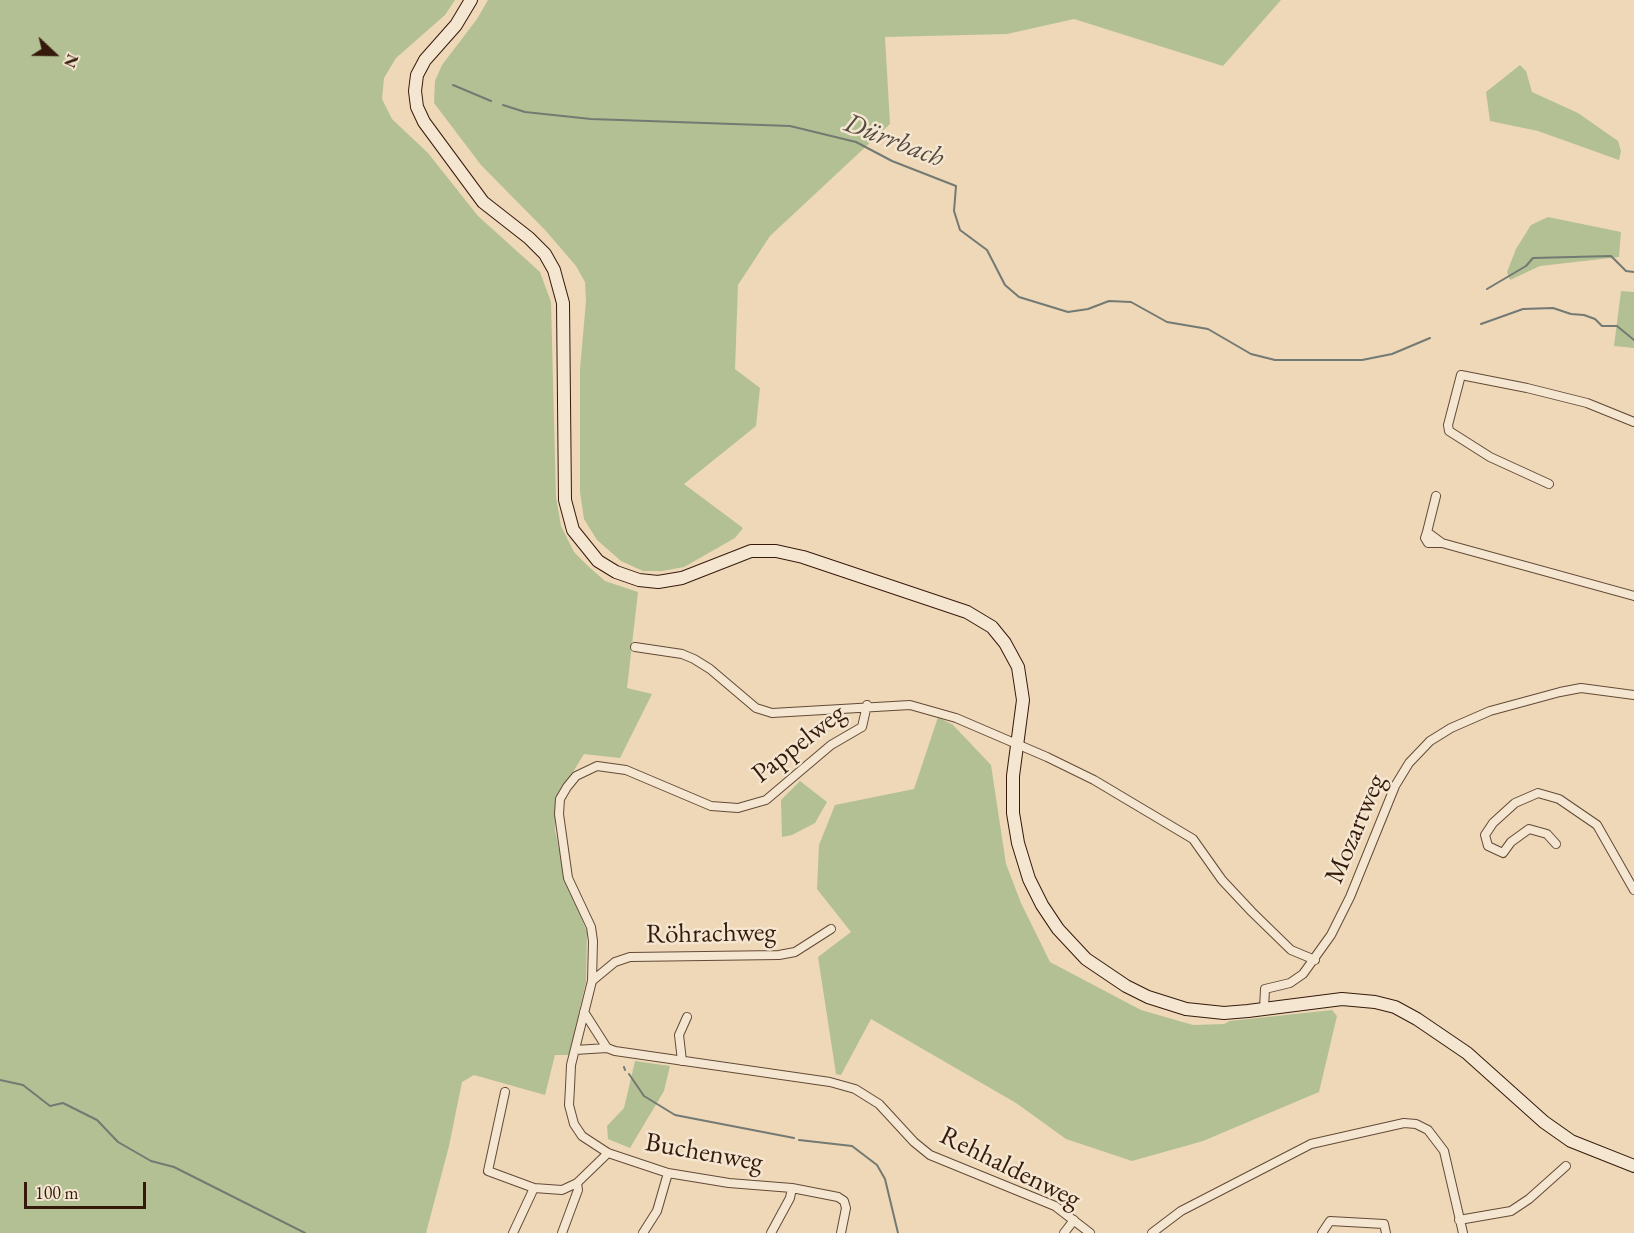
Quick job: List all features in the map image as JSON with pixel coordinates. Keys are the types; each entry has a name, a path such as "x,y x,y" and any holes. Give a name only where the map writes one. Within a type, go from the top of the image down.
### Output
{"main road":[{"path":"471,0 456,25 425,60 417,75 415,91 417,107 424,122 483,202 529,238 545,254 554,270 562,303 565,500 573,530 598,561 616,572 639,580 658,582 682,578 750,551 776,551 803,557 967,612 992,627 1005,643 1017,667 1023,700 1017,745 1013,813 1020,852 1042,904 1072,945 1108,975 1148,998 1206,1012 1264,1010 1342,999 1375,1002 1395,1007 1467,1053 1544,1122 1571,1141 1634,1166"}],"street":[{"path":"1448,441 1448,425 1461,375 1587,403 1634,422"},
{"path":"1449,431 1490,457 1549,484"},
{"path":"1436,496 1427,532 1442,543 1634,596"},
{"path":"635,646 682,654 694,659 710,669 756,708 772,713 786,714 867,705 910,705 956,718 1094,780 1193,839 1222,880 1252,912 1292,950 1315,960"},
{"name":"Mozartweg","path":"1264,1010 1265,989 1290,983 1315,960 1350,897 1395,786 1409,763 1430,741 1451,728 1490,711 1560,692 1581,688 1634,695"},
{"name":"Pappelweg","path":"575,1050 592,981 591,927 568,878 559,814 560,799 576,776 597,766 612,767 626,770 696,802 723,807 750,806 777,794 831,745 862,727 867,705"},
{"path":"1556,844 1547,834 1529,830 1503,853 1488,846 1485,836 1492,823 1515,803 1538,793 1559,800 1597,825 1634,890"},
{"name":"Röhrachweg","path":"592,981 615,962 630,957 779,956 795,952 831,929"},
{"path":"584,1012 607,1048"},
{"path":"682,1061 679,1035 687,1017"},
{"name":"Rehhaldenweg","path":"575,1050 607,1048 830,1082 855,1089 879,1104 930,1155 1055,1206 1090,1233"},
{"name":"Buchenweg","path":"575,1050 570,1096 574,1124 582,1136 608,1154 668,1173 729,1183 792,1188 838,1197 844,1201 846,1208 841,1233"},
{"path":"505,1092 488,1171 534,1188 562,1190 578,1183 608,1154"},
{"path":"1152,1233 1181,1211 1311,1144 1404,1123 1416,1124 1428,1130 1444,1151 1463,1233"},
{"path":"1459,1220 1511,1211 1529,1199 1566,1166"},
{"path":"643,1233 657,1211 668,1173"},
{"path":"562,1233 578,1190 578,1183"},
{"path":"513,1233 534,1188"},
{"path":"771,1233 790,1198 792,1188"},
{"path":"1064,1233 1074,1220"},
{"path":"1322,1233 1330,1221 1384,1224 1386,1233"}],"green space":[{"path":"0,0 455,0 445,15 396,58 384,78 382,99 392,119 428,153 478,216 540,272 551,302 556,497 561,526 574,552 605,581 638,592 627,688 652,694 620,758 584,754 560,793 556,810 555,830 564,874 587,932 586,982 569,1055 555,1055 545,1095 474,1075 462,1082 449,1146 426,1233 0,1233"},
{"path":"488,0 1281,0 1223,66 1074,19 1007,34 885,37 890,124 770,236 738,285 735,369 760,388 756,426 684,484 743,528 735,538 684,567 662,571 643,571 621,561 597,540 584,519 580,492 580,369 586,301 585,282 576,266 546,231 481,165 434,103 435,81 442,65 477,19"},
{"path":"1520,65 1526,71 1532,92 1578,113 1618,141 1621,151 1619,160 1538,131 1490,121 1486,92"},
{"path":"1548,217 1621,232 1619,257 1540,266 1510,280 1507,272 1516,249 1531,225"},
{"path":"1621,291 1634,292 1634,348 1614,346"},
{"path":"938,717 953,725 991,765 1006,864 1021,903 1050,962 1141,1010 1193,1025 1224,1024 1230,1021 1332,1010 1337,1016 1319,1092 1203,1141 1132,1161 1066,1139 1016,1103 871,1019 841,1075 836,1074 818,957 851,932 817,889 819,845 835,805 914,789"},
{"path":"800,781 827,802 815,823 792,835 782,837 781,800"},
{"path":"635,1061 670,1066 664,1091 630,1148 608,1139 607,1126 624,1108"}],"waterway":[{"name":"Dürrbach","path":"453,85 491,101"},
{"name":"Dürrbach","path":"503,105 525,112 591,119 790,126 856,142 892,161 956,186 954,211 960,230 987,250 1005,285 1019,297 1068,312 1088,309 1109,301 1131,302 1167,322 1208,329 1251,354 1275,360 1362,360 1392,354 1430,338"},
{"path":"1487,289 1526,266 1533,258 1611,256 1626,271 1634,272"},
{"name":"Dürrbach","path":"1481,324 1523,309 1553,308 1595,319 1602,326 1617,326 1634,340"},
{"path":"629,1074 644,1096 675,1115 794,1138"},
{"path":"0,1080 23,1085 50,1106 63,1103 97,1120 118,1142 151,1161 174,1167 305,1233"},
{"path":"799,1140 852,1146 877,1165 885,1179 898,1233"}]}
